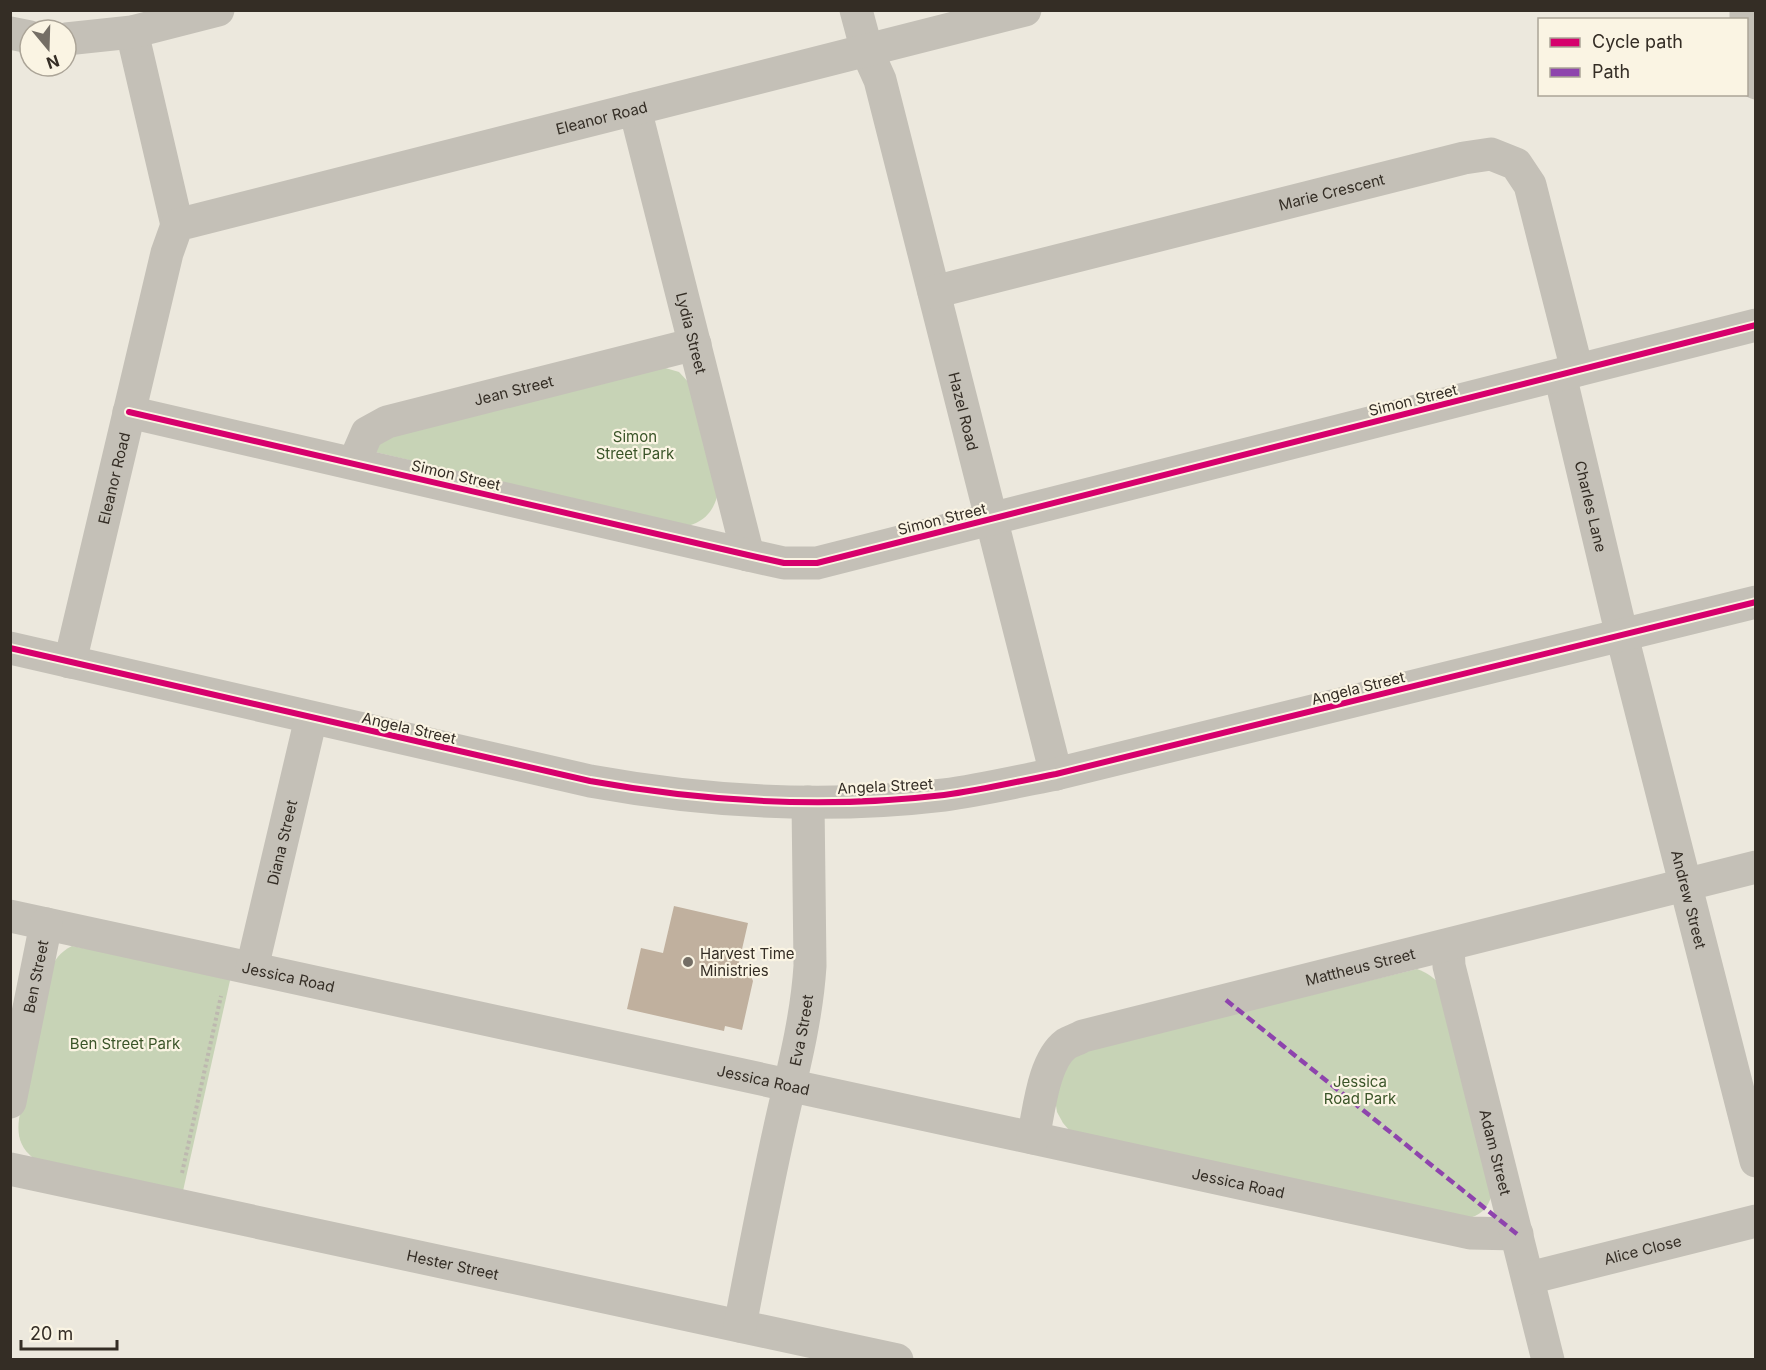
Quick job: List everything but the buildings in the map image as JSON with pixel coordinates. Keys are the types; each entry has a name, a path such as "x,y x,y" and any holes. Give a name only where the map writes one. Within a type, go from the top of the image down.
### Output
{"street":[{"path":"78,38 132,32 218,10"},
{"name":"Hazel Road","path":"856,10 867,51 880,80 1056,774"},
{"name":"Eleanor Road","path":"70,662 167,253 177,225 1025,10"},
{"path":"132,32 177,225"},
{"path":"1748,55 1755,83"},
{"name":"Lydia Street","path":"635,109 748,555"},
{"name":"Marie Crescent","path":"934,292 1441,163 1491,154 1516,164 1530,185 1568,373"},
{"name":"Simon Street","path":"129,412 784,563 817,563 1755,325"},
{"name":"Jean Street","path":"354,463 367,433 387,422 695,344"},
{"name":"Charles Lane","path":"1568,373 1622,636"},
{"name":"Angela Street","path":"10,648 627,788 714,799 808,802 875,801 945,795 1056,774 1755,602"},
{"name":"Andrew Street","path":"1622,636 1755,1161"},
{"name":"Diana Street","path":"241,966 311,718"},
{"name":"Eva Street","path":"740,1326 798,1052 808,991 810,955 808,802"},
{"name":"Mattheus Street","path":"1033,1138 1043,1089 1055,1057 1065,1044 1083,1036 1755,867"},
{"name":"Jessica Road","path":"10,916 1470,1233 1517,1234"},
{"name":"Ben Street","path":"10,1102 46,924"},
{"name":"Adam Street","path":"1448,945 1449,966 1548,1359"},
{"name":"Hester Street","path":"10,1169 897,1359"},
{"name":"Alice Close","path":"1529,1278 1755,1221"}],"path":[{"path":"176,1204 241,966"}],"green space":[{"name":"Simon Street Park","path":"662,367 679,372 691,385 717,497 707,516 688,526 375,452 375,441"},
{"name":"Ben Street Park","path":"72,946 231,976 183,1191 33,1158 22,1145 19,1136 19,1119 50,972 58,957"},
{"name":"Jessica Road Park","path":"1417,969 1431,976 1442,986 1492,1194 1486,1208 1475,1216 1465,1219 1069,1130 1057,1112 1055,1100 1062,1070 1079,1051"}],"marked path":[{"path":"1226,1000 1517,1234"}],"cycle path":[{"path":"129,412 784,563 817,563 1756,325"},
{"path":"10,648 590,781 722,798 855,802 944,795 1056,774 1756,602"}],"place":[{"name":"Harvest Time Ministries","path":"688,962"}]}
